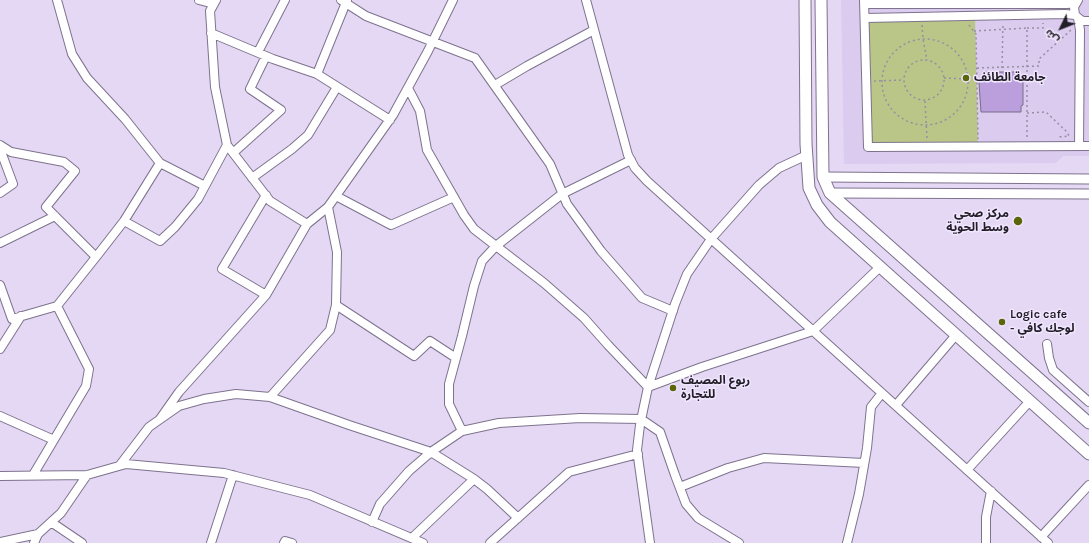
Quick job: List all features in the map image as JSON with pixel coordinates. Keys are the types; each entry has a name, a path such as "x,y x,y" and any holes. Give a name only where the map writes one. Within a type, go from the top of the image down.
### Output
{"main road":[{"path":"805,0 807,155 809,188 817,205 830,222 1089,454"},
{"path":"820,0 822,178 830,193 1089,424"}],"street":[{"path":"57,0 72,54 87,78 125,119 160,163 205,186"},
{"path":"199,0 215,2 210,11 215,87 227,145 270,201 307,224"},
{"path":"233,153 281,110 250,89 262,54 286,0"},
{"path":"160,420 179,392 266,295 307,224 328,207 390,120 433,42 453,0"},
{"path":"586,0 628,156 635,168 647,181 1048,543"},
{"path":"317,74 345,1 366,16 475,58 550,164 567,204 601,251 642,298 673,311"},
{"path":"1077,1 1067,4 864,2 868,147 1089,146"},
{"path":"1077,1 1074,6 1080,30 1079,146"},
{"path":"865,18 1065,14 1076,16 1084,21 1089,21"},
{"path":"495,85 594,30"},
{"path":"211,33 317,74 390,120"},
{"path":"252,178 292,149 308,135 337,87"},
{"path":"408,88 420,111 427,150 464,215 474,229 544,283 584,318 648,386"},
{"path":"0,145 11,152 64,162 75,171 46,206 96,257"},
{"path":"124,221 160,241 175,227 198,199 227,145"},
{"path":"0,149 13,184 0,192"},
{"path":"650,543 637,450 641,419 648,386 687,274 711,238 758,185 778,168 807,155"},
{"path":"462,431 449,404 449,384 474,286 482,261 496,246 562,194 631,160"},
{"path":"0,285 12,319 57,306 124,221 160,163"},
{"path":"822,178 1089,179"},
{"path":"830,193 1089,194"},
{"path":"266,195 222,269 266,295"},
{"path":"336,196 391,225 454,197"},
{"path":"270,397 330,330 336,305 337,252 328,207"},
{"path":"0,243 55,216"},
{"path":"648,386 702,366 813,331 880,267"},
{"path":"336,305 414,356 430,341 456,358"},
{"path":"33,475 86,386 89,369 57,306"},
{"path":"0,349 21,316"},
{"path":"896,405 956,335"},
{"path":"1047,344 1053,370 1089,402"},
{"path":"847,543 859,494 871,407 882,393"},
{"path":"120,465 149,427 179,406 204,398 236,394 270,397 431,452 474,479 518,518"},
{"path":"967,470 1030,402"},
{"path":"0,416 54,440"},
{"path":"372,522 380,504 409,471 431,452 462,431 506,422 580,418 641,419 660,432 686,504 698,518 738,543"},
{"path":"490,543 569,472 638,454"},
{"path":"680,487 728,468 764,458 864,463"},
{"path":"0,476 87,475 126,464 216,472 310,495 423,543"},
{"path":"34,543 38,534 61,513 87,475"},
{"path":"211,543 233,475"},
{"path":"412,538 474,479"},
{"path":"1041,537 1089,485"},
{"path":"986,543 986,517 991,491"},
{"path":"51,522 82,543"},
{"path":"0,542 38,534"},
{"path":"284,543 285,541 292,543"}],"path":[{"path":"1002,68 1003,15"},
{"path":"922,17 923,39 927,60"},
{"path":"966,21 976,34 978,147"},
{"path":"974,31 1043,28 1043,21"},
{"path":"977,68 1039,66 1040,59 1071,30 1072,25"},
{"path":"1027,28 1027,146"},
{"path":"923,39 937,40 950,47 960,57 966,69 968,79 966,97 959,109 948,119 935,124 926,125 907,122 895,114 886,102 882,88 882,74 887,60 896,49 909,42 923,39"},
{"path":"927,60 939,66 944,78 942,91 938,96 925,101 913,97 908,92 904,80 905,73 909,67 914,63 927,60"},
{"path":"944,78 968,79"},
{"path":"866,82 904,80"},
{"path":"925,101 927,147"},
{"path":"1027,113 1046,112 1067,132 1069,136 1058,136 1051,146"}],"shaded area":[{"name":"جامعة الطائف","path":"841,0 1089,0 1089,156 1063,156 1056,163 844,164"}],"green space":[{"path":"975,16 978,147 868,147 865,18"}],"building":[{"path":"983,72 1019,72 1020,77 1023,77 1023,105 1021,106 1021,112 981,112 979,83 983,76"}],"place":[{"name":"جامعة الطائف","path":"966,78"},
{"name":"مركز صحي وسط الحوية","path":"1018,221"},
{"name":"Logic cafe - لوجك كافي","path":"1002,322"},
{"name":"ربوع المصيف للتجارة","path":"673,388"}]}
